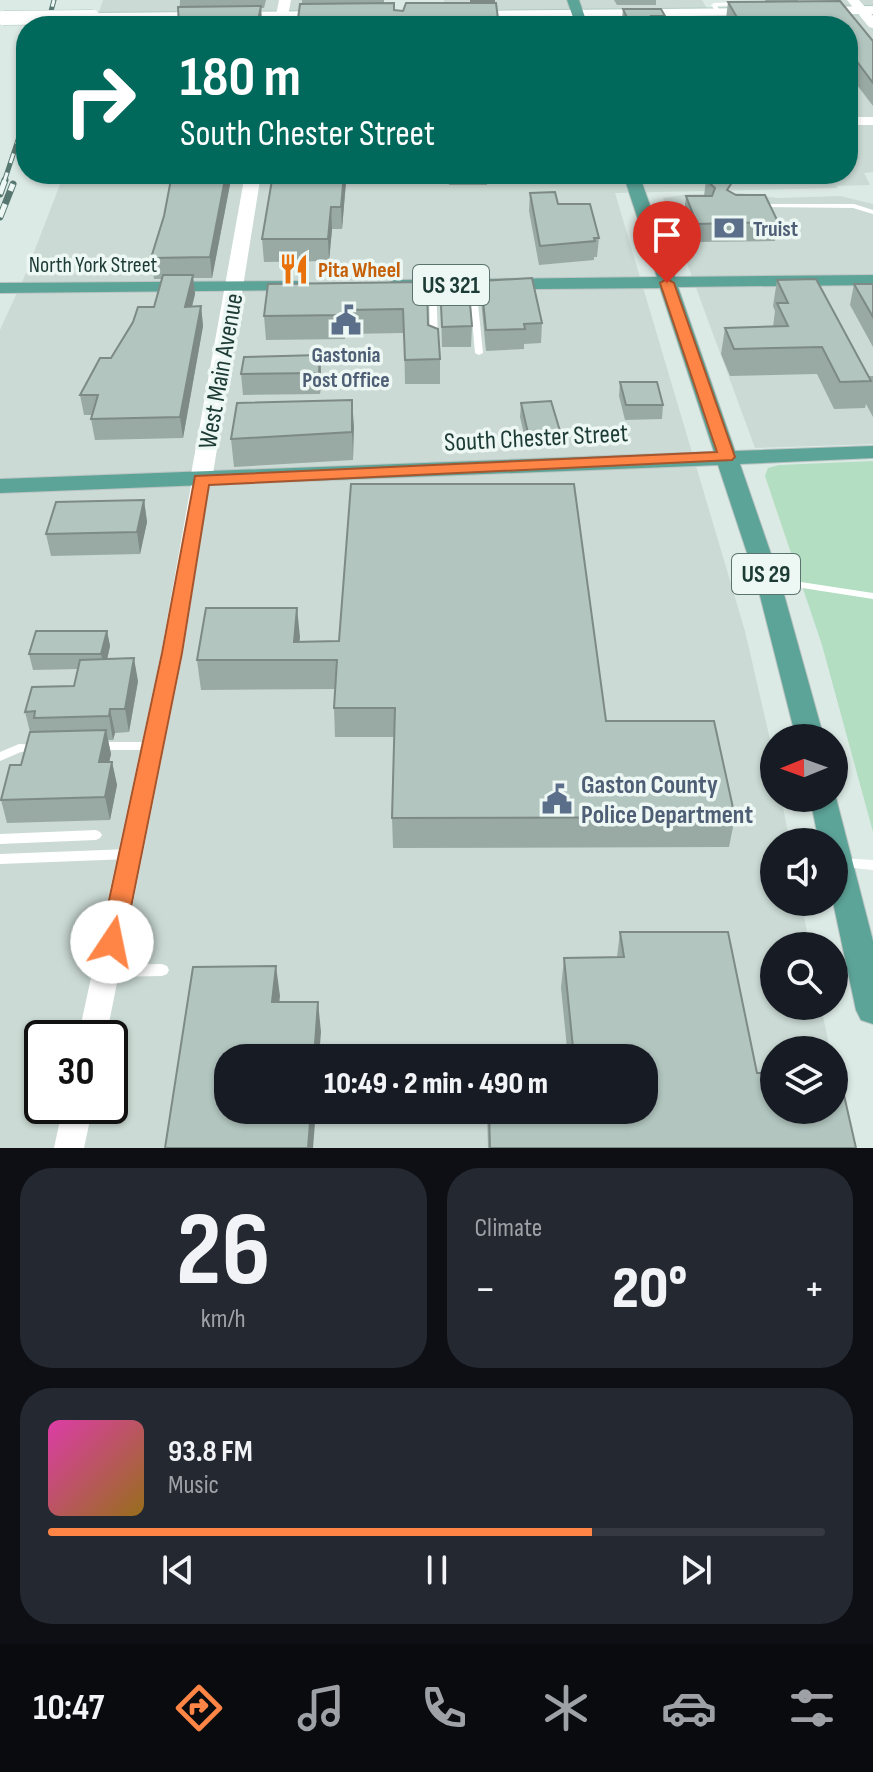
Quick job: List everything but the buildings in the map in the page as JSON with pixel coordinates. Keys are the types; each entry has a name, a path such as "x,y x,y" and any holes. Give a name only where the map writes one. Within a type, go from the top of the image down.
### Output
{"main road":[{"path":"621,16 723,6 770,12"},
{"path":"800,12 863,7 873,24"},
{"path":"453,15 492,12 536,16"},
{"path":"333,16 343,15"},
{"name":"West Main Avenue","path":"201,480 251,184"},
{"name":"US 29","path":"634,184 768,580 806,724"},
{"name":"US 321","path":"375,286 873,280"},
{"name":"North York Street","path":"9,288 315,286"},
{"name":"South Chester Street","path":"0,486 873,452"},
{"path":"848,902 873,1010"}],"street":[{"name":"West Main Avenue","path":"96,1020 153,746 201,480"},
{"path":"69,1148 74,1124"}],"lane":[{"path":"746,207 859,206 873,212"},
{"path":"642,208 707,207"},
{"path":"432,285 435,349"},
{"path":"472,285 479,353"},
{"path":"768,580 873,596"},
{"path":"77,747 153,746"},
{"path":"0,757 19,748 48,747"},
{"path":"0,839 96,835"},
{"path":"0,859 129,854"},
{"path":"848,864 873,865"},
{"path":"106,971 162,970"}],"shaded area":[{"path":"103,0 356,0 356,11 431,16 97,16"},
{"path":"444,0 702,0 706,7 720,15 446,16"},
{"path":"798,0 873,0 873,172 864,173 870,185 615,193 745,631 766,724 760,724 760,812 784,812 787,828 760,828 760,916 804,916 807,932 760,932 760,1020 824,1020 827,1036 760,1036 760,1124 844,1124 849,1148 0,1148 0,330 60,184 858,184 858,16 722,16 718,8 802,7"},
{"path":"740,193 778,198 840,196 873,204 873,444 755,448 663,198"}],"green space":[{"path":"873,461 873,832 848,740 848,724 844,724 822,645 765,476 768,468"}],"railway":[{"path":"50,16 54,0"},
{"path":"4,182 16,146"},
{"path":"0,194 5,180"},
{"path":"0,217 13,184"}],"place":[{"name":"Truist","path":"729,228"},
{"name":"Pita Wheel","path":"294,269"},
{"name":"Gastonia Post Office","path":"346,320"},
{"name":"Gaston County Police Department","path":"557,799"}],"route":[{"path":"112,942 157,731 201,480 727,457 667,283"}]}
